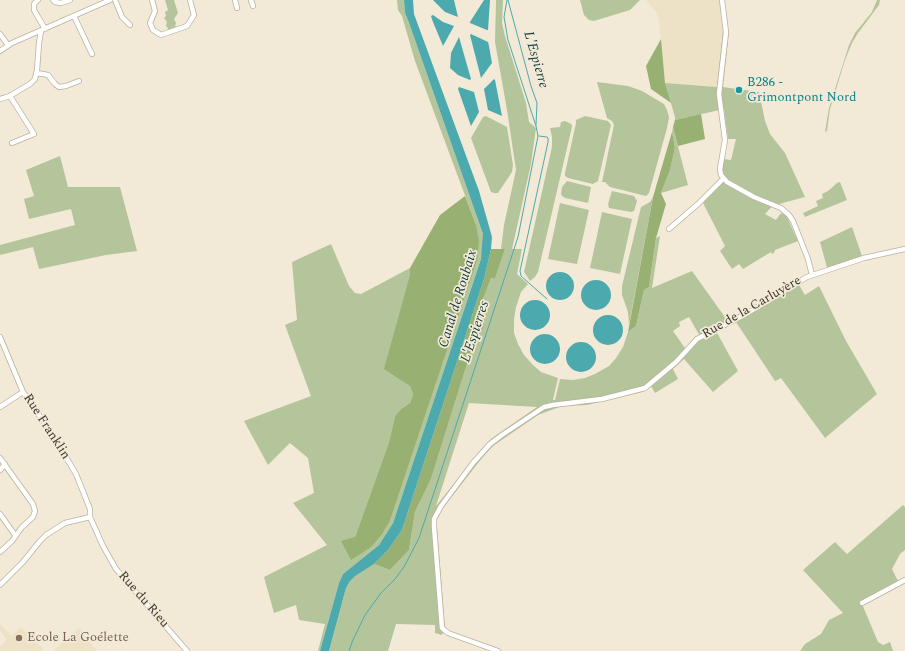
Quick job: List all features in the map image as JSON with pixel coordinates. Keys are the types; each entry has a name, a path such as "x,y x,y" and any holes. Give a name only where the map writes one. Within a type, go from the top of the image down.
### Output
{"street":[{"path":"0,99 10,96 30,84 35,79 37,74 39,43 43,30 34,10 34,4 38,0"},
{"path":"53,0 61,3 70,0"},
{"path":"0,51 8,45 110,0"},
{"path":"115,0 122,17 130,25"},
{"path":"152,0 154,12 150,23 153,30 162,35 187,26 194,15 190,0"},
{"path":"235,0 237,8"},
{"path":"251,0 253,6"},
{"path":"669,229 698,204 723,179 720,175 720,169 725,140 719,94 726,32 722,0"},
{"path":"74,16 92,54"},
{"path":"0,34 8,45"},
{"path":"37,74 48,75 59,87 79,81"},
{"path":"10,96 34,134 12,143"},
{"name":"Rue de la Carluyère","path":"498,651 453,635 446,632 442,628 434,519 438,509 477,458 490,444 539,410 551,405 606,398 640,390 652,383 676,362 690,345 700,337 744,315 812,275 808,259 793,221 789,215 781,208 754,197 723,179"},
{"path":"812,275 864,258 905,249"},
{"name":"Rue Franklin","path":"0,337 23,392 67,457 79,481 90,509 90,517 103,546"},
{"path":"0,407 23,392"},
{"path":"0,458 35,508 33,517 0,552"},
{"path":"0,470 5,464"},
{"path":"0,514 16,535"},
{"path":"0,585 23,562 46,535 65,523 90,517"},
{"name":"Rue du Rieu","path":"103,546 116,569 187,651"},
{"path":"862,603 905,580"}],"shaded area":[{"path":"646,0 719,0 723,22 723,36 717,87 665,83 659,20 656,12"},
{"name":"Ecole La Goélette","path":"0,624 12,636 21,627 45,651 0,651 0,646 7,640 0,630"},
{"name":"Ecole La Goélette","path":"79,628 97,651 53,651"}],"green space":[{"path":"165,0 174,0 178,13 174,19 176,23 175,26 177,27 167,31 167,22 164,18 166,16 165,12 168,10"},
{"path":"397,0 404,0 405,13 483,234 483,247 481,259 393,523 379,545 343,574 339,583 320,651 318,651 325,624 299,620 296,605 274,613 264,577 327,545 293,503 314,493 308,458 290,443 268,465 244,421 311,396 285,325 297,320 292,262 331,244 349,286 355,293 361,294 410,268 410,386 413,394 410,403 401,409 395,416 389,442 355,537 383,533 390,521 477,261 476,225 415,61 402,16 398,10"},
{"path":"496,0 503,0 502,23 505,36 526,103 529,122 536,128 531,164 512,249 522,249 517,274 528,284 521,292 516,307 514,333 524,355 533,365 541,372 558,378 553,400 555,400 560,379 573,380 585,378 609,366 616,358 623,347 628,332 636,326 644,290 649,287 656,238 660,236 652,288 692,271 727,320 756,305 759,308 799,285 805,295 819,286 846,341 877,394 825,438 781,378 775,381 736,322 716,331 738,371 713,392 684,359 673,369 678,379 655,393 651,386 642,392 587,405 562,406 538,415 493,446 482,458 439,513 437,519 445,628 442,635 435,633 435,625 396,624 388,651 329,651 346,588 350,581 354,576 374,564 390,570 409,550 415,512 431,479 472,348 483,328 482,302 491,278 495,279 505,249 501,249 504,225 516,170 495,42","holes":["689,317 701,338 687,351 673,331 680,326 679,322","469,403 537,407 491,439 436,506"]},
{"path":"580,0 640,0 630,10 594,21 589,20 584,15"},
{"path":"877,0 880,0 879,5 858,33 845,60 830,109 827,131 825,132 829,108 849,45 855,33 872,12"},
{"path":"723,31 729,31 723,87 759,92 765,121 770,134 785,153 805,197 779,204 775,203 765,214 776,220 781,213 786,215 798,241 775,250 772,254 771,252 743,269 739,264 732,269 720,251 725,246 703,203 725,178 723,176 722,169 724,159 731,160 736,139 728,139 724,109 675,120 665,83 717,87"},
{"path":"661,39 665,83 671,103 651,89 646,66"},
{"path":"597,82 628,86 642,91 664,104 667,110 669,117 667,128 649,193 646,196 610,187 605,182 602,182 614,125 612,121 607,118"},
{"path":"701,114 705,139 678,146 673,127 675,120"},
{"path":"486,116 507,127 513,165 512,172 498,193 491,192 471,138 483,117"},
{"path":"585,116 608,121 611,125 598,181 593,184 565,176 576,120"},
{"path":"565,121 571,124 571,131 538,272 530,281 524,272 552,147 550,128 560,127 561,122"},
{"path":"673,127 688,185 661,193 670,170 675,148 672,132"},
{"path":"672,132 675,148 670,170 661,193 666,204 656,238 649,287 644,290 636,326 628,332 653,197"},
{"path":"60,156 68,187 120,187 137,251 106,255 39,269 33,247 0,255 0,245 75,225 71,209 29,219 24,199 34,196 26,170"},
{"path":"567,181 591,187 588,203 562,196 562,187"},
{"path":"840,182 847,200 805,217 803,213 818,206 816,201 823,198 822,194"},
{"path":"612,191 634,196 637,201 634,211 631,212 609,208 608,204"},
{"path":"465,196 476,225 479,241 477,261 390,521 383,533 371,547 351,560 341,541 355,537 389,442 395,416 401,409 410,403 413,394 410,386 384,369 410,275 410,268 440,215"},
{"path":"653,197 629,325 628,312 622,295 622,286 641,207 650,202"},
{"path":"560,203 589,210 577,264 548,259"},
{"path":"602,212 632,219 620,274 590,268"},
{"path":"852,227 863,259 828,271 820,242"},
{"path":"491,249 505,249 495,279 491,278 482,302 487,306 483,328 472,348 431,479 415,512 409,550 390,570 374,564 388,550 402,530 484,279"},
{"path":"903,505 905,507 905,550 900,554 892,569 899,583 862,604 878,642 883,645 890,642 893,651 800,651 805,644 821,634 829,620 843,613 803,570 835,542 847,554"}],"water":[{"path":"404,0 413,0 414,14 479,191 492,237 491,249 484,279 402,530 388,550 374,564 350,581 346,588 329,651 320,651 339,583 343,574 379,545 393,523 481,259 483,234 405,13"},
{"path":"433,0 454,0 458,17 445,12"},
{"path":"484,0 490,0 488,30 470,23"},
{"path":"433,15 443,22 454,26 443,46 431,16"},
{"path":"471,34 488,42 489,46 492,63 481,78 470,35"},
{"path":"459,37 471,79 470,80 458,75 450,68 451,53"},
{"path":"494,79 502,116 488,110 484,89"},
{"path":"459,87 474,92 479,112 471,126 458,89"},
{"path":"560,272 570,276 574,286 570,296 560,300 550,296 546,286 550,276"},
{"path":"596,280 602,281 610,289 610,301 602,309 596,310 590,309 582,301 581,295 582,289 590,281"},
{"path":"535,300 546,304 550,315 546,326 535,330 524,326 520,315 524,304"},
{"path":"608,315 619,319 623,330 619,341 608,345 597,341 593,330 597,319"},
{"path":"545,334 556,338 560,349 556,360 545,364 534,360 530,349 534,338"},
{"path":"581,342 592,346 596,357 592,368 581,372 570,368 566,357 570,346"}],"waterway":[{"name":"L'Espierres","path":"349,651 365,615 381,593 395,579 404,567 419,538 518,237 538,136 508,40 504,17 507,0"},
{"name":"L'Espierre","path":"508,0 537,103 536,125"},
{"path":"539,136 547,137 548,142 520,271 521,276 547,299"}],"place":[{"name":"B286 - Grimontpont Nord","path":"739,90"},
{"name":"Ecole La Goélette","path":"19,638"}],"water label":[{"name":"Canal de Roubaix","path":"459,299"}]}
